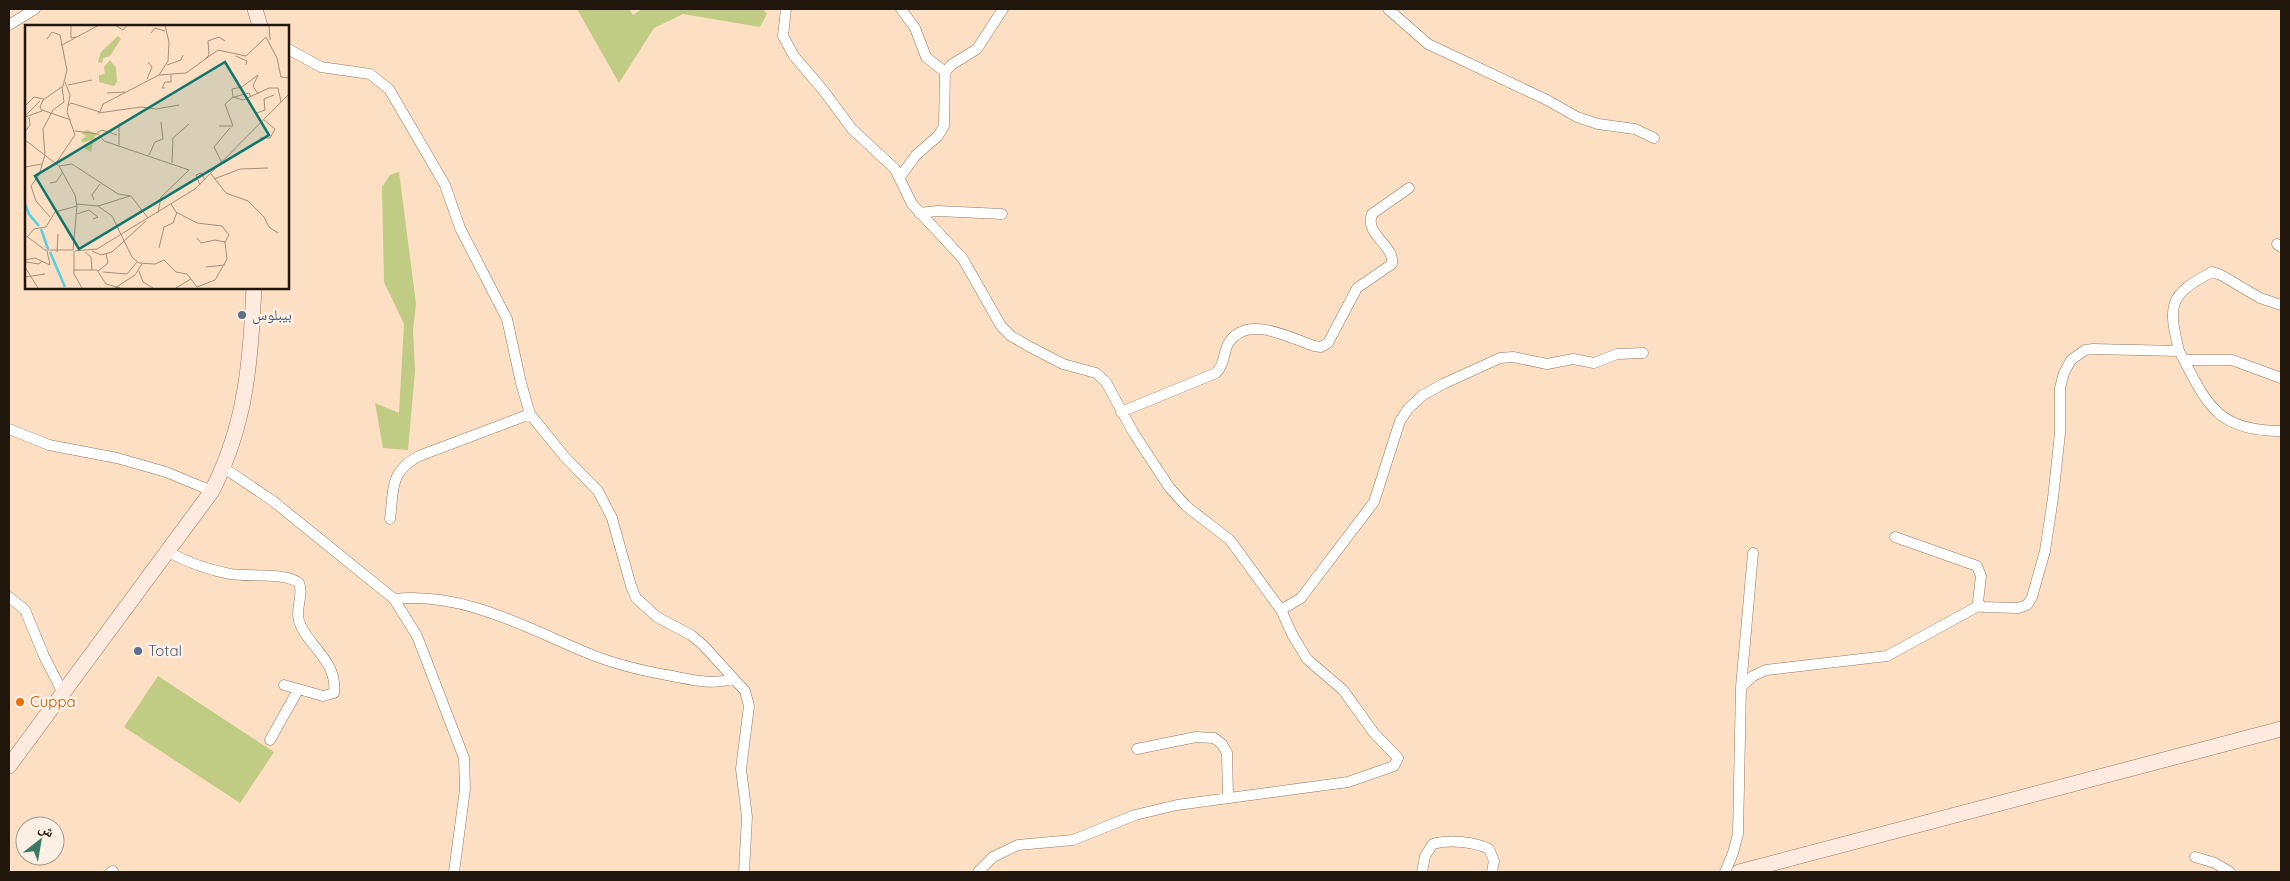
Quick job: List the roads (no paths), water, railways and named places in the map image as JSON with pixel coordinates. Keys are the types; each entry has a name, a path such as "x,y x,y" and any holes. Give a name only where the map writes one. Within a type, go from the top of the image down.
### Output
{"main road":[{"path":"255,9 260,25"},
{"path":"9,766 168,552 212,490 224,468 240,420 248,375 254,289"},
{"path":"1739,872 2281,729"}],"street":[{"path":"9,25 35,9"},
{"path":"786,9 783,36 794,56 823,90 852,129 890,163 900,177 906,194 919,214 963,259 1006,331 1018,340 1056,360 1101,377 1109,386 1121,412 1176,496 1230,540 1281,610 1293,636 1307,659 1343,690 1374,733 1398,756 1398,761 1394,766 1348,782 1177,805 1135,815 1074,840 1018,845 993,857 978,872"},
{"path":"901,9 915,28 926,57 945,72"},
{"path":"900,177 916,155 938,136 944,126 945,72 951,65 977,49 1003,9"},
{"path":"1388,9 1428,44 1547,100 1577,117 1598,124 1636,129 1654,138"},
{"path":"289,50 321,67 370,74 389,89 445,185 460,228 507,320 530,414 564,456 598,491 612,518 630,586 636,598 657,617 690,635 703,645 732,679 745,691 748,699 741,769 747,817 744,872"},
{"path":"1121,412 1216,372 1223,363 1228,344 1244,330 1261,329 1314,346 1321,347 1328,343 1358,288 1392,264 1390,254 1373,231 1370,219 1372,214 1409,188"},
{"path":"919,214 938,211 1002,214"},
{"path":"2281,305 2254,294 2221,274 2212,272 2187,287 2176,300 2172,324 2181,355 2205,398 2220,415 2243,428 2255,431 2281,431"},
{"path":"1895,537 1977,566 1981,576 1978,602 1985,609 2018,608 2026,605 2032,597 2045,551 2060,432 2060,388 2064,373 2071,360 2086,350 2093,349 2181,355 2232,360 2281,378"},
{"path":"1281,610 1301,598 1374,502 1400,422 1408,410 1423,396 1443,384 1500,358 1513,358 1547,364 1573,358 1594,363 1617,354 1643,353"},
{"path":"390,519 396,478 404,466 419,456 530,414"},
{"path":"9,429 49,445 117,458 166,472 212,490"},
{"path":"224,468 273,501 394,599 424,651 440,699 464,758 465,789 454,872"},
{"path":"168,552 189,562 231,574 289,578 299,583 299,622 307,636 322,652 335,687 334,692 328,696 284,685"},
{"path":"1725,872 1733,854 1738,834 1741,687 1753,553"},
{"path":"9,597 25,610 44,656 63,693"},
{"path":"394,599 428,598 477,607 527,626 586,652 634,668 711,682 732,679"},
{"path":"1741,687 1753,676 1766,670 1887,656 1980,605"},
{"path":"270,740 298,690"},
{"path":"1137,749 1196,737 1214,738 1222,744 1227,753 1228,797"},
{"path":"1422,872 1427,850 1433,844 1445,842 1480,845 1489,849 1494,861 1492,872"},
{"path":"2195,856 2214,863 2230,872"}],"place":[{"name":"بيبلوس","path":"242,315"},
{"name":"Total","path":"138,651"},
{"name":"Cuppa","path":"20,702"}]}
